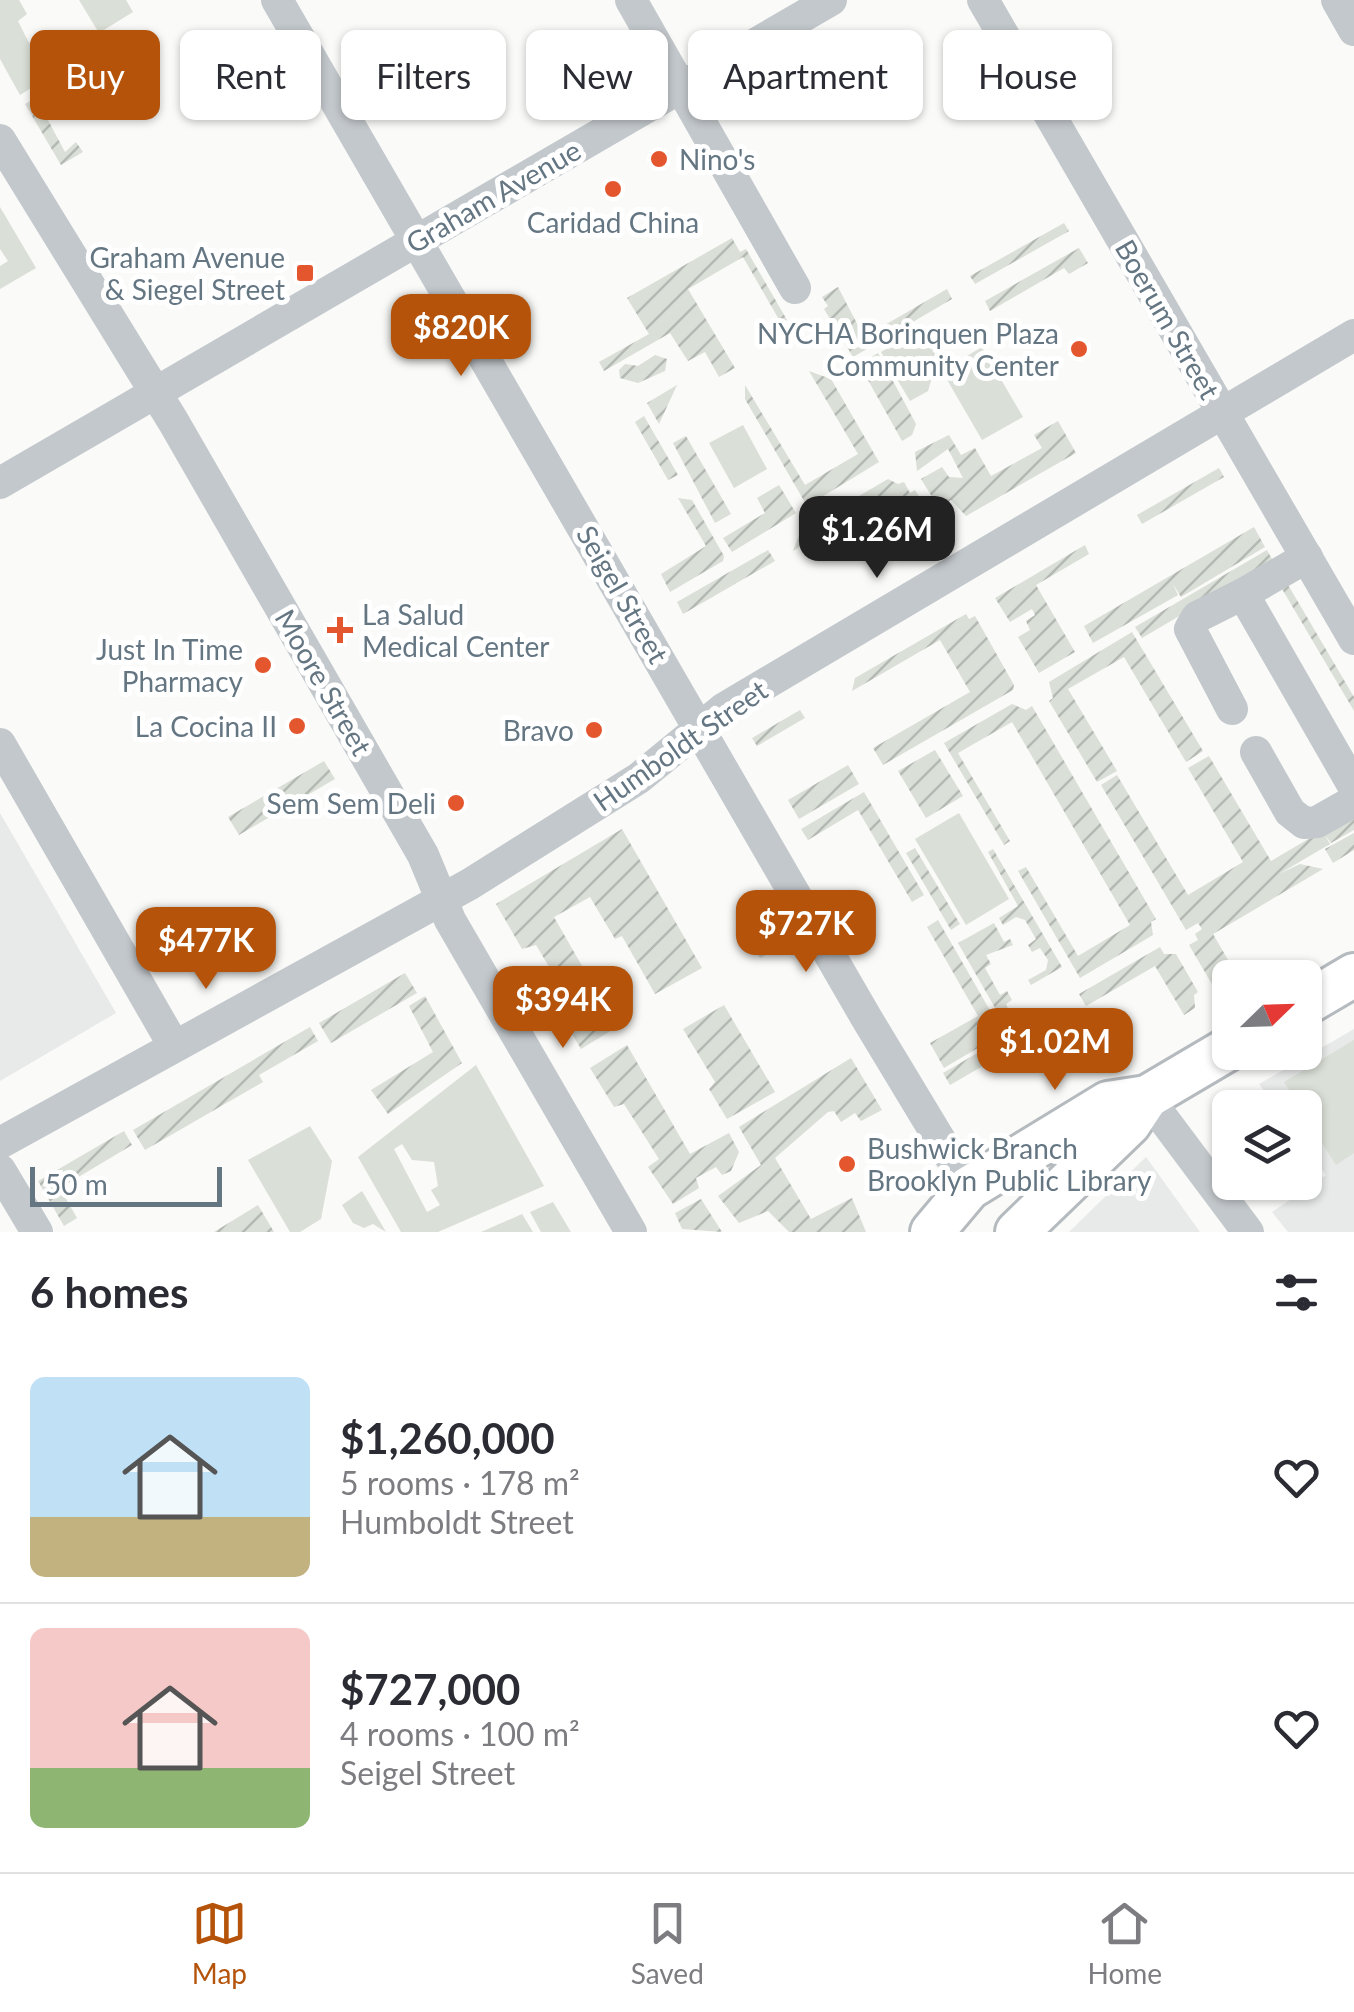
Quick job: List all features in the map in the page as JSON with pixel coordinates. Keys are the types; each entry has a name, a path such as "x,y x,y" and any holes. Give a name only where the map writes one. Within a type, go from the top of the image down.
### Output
{"main road":[{"path":"1322,994 1354,976"},
{"path":"932,1232 970,1188 1108,1103 1146,1096 1212,1058"},
{"path":"1017,1232 1130,1124 1146,1096"}],"street":[{"name":"Seigel Street","path":"277,0 866,1019 970,1188"},
{"path":"631,0 795,288"},
{"name":"Graham Avenue","path":"0,483 831,0"},
{"name":"Boerum Street","path":"983,0 1354,639"},
{"path":"1336,0 1354,30"},
{"name":"Moore Street","path":"0,140 154,392 423,855 440,898 632,1232"},
{"name":"Humboldt Street","path":"0,1143 440,898 639,778 700,726 1354,336"},
{"path":"1232,709 1190,629 1197,617 1306,557"},
{"path":"1243,594 1354,787"},
{"path":"0,744 174,1046"},
{"path":"1256,752 1297,819 1317,822 1354,801"},
{"path":"1146,1096 1248,1232"},
{"path":"954,1232 967,1215 1004,1185 1084,1138 1088,1141 996,1232"},
{"path":"0,1170 37,1232"}],"shaded area":[{"path":"0,0 19,0 27,14 18,21 30,42 30,89 20,95 0,59"},
{"path":"79,0 126,0 133,12 97,30"},
{"path":"34,120 48,120 65,152 76,142 83,152 61,165"},
{"path":"0,207 36,268 0,289 0,266 8,261 0,249"},
{"path":"1064,223 1069,231 975,284 970,276"},
{"path":"732,238 740,252 746,249 787,320 781,323 743,257 688,289 735,368 719,377 705,352 688,361 670,333 604,371 599,362 649,334 627,298"},
{"path":"1079,248 1088,263 1069,274 1064,268 990,311 985,301"},
{"path":"838,287 864,337 947,289 952,299 853,357 824,309 828,306 822,297"},
{"path":"922,328 938,356 928,391 910,401 881,352"},
{"path":"982,347 1023,417 982,440 942,371"},
{"path":"878,353 916,424 912,435 902,441 859,364"},
{"path":"655,355 667,359 665,371 638,383 620,378 619,370 625,364 638,366"},
{"path":"809,371 831,379 879,462 807,506 745,399 745,385 805,485 858,454"},
{"path":"677,385 659,424 647,403"},
{"path":"644,416 678,475 668,480 635,422"},
{"path":"1058,421 1076,453 966,516 951,500 944,504 940,497 934,500 921,479 942,467 949,477 963,478 948,449 917,471 915,452 949,435 961,455 975,448 991,476 1042,448 1034,435"},
{"path":"743,425 767,469 734,488 709,443"},
{"path":"686,436 731,514 715,523 673,443"},
{"path":"1219,468 1224,477 1142,524 1137,515"},
{"path":"888,479 898,484 904,482 910,493 915,490 928,511 927,519 914,527 921,540 876,569 846,520 793,551 801,530"},
{"path":"779,485 796,513 732,552 723,538 765,513 757,498"},
{"path":"678,498 692,500 724,556 723,561 670,592 661,574 706,546"},
{"path":"1254,527 1265,547 1181,597 1173,584 1178,595 1093,643 1084,626"},
{"path":"1085,545 1089,554 1036,585 1075,652 1039,673 1018,637 1030,630 1026,621 1035,615 1032,609 1010,622 995,598"},
{"path":"768,550 775,561 683,614 677,602"},
{"path":"1267,550 1273,561 1142,638 1135,627"},
{"path":"1281,573 1354,697 1354,711 1275,577"},
{"path":"966,614 969,619 975,616 1014,685 1013,690 883,765 873,748 970,692 940,640 852,691 855,678"},
{"path":"1132,632 1203,751 1186,762 1124,657 1068,689 1117,771 1097,782 1049,701 1053,698 1049,682"},
{"path":"1012,704 1026,710 1032,706 1156,919 1151,922 1153,935 1080,978 1018,871 1026,867 1078,956 1130,925 1012,722 958,753 1010,841 1004,845 944,743"},
{"path":"800,710 805,718 757,746 752,738"},
{"path":"935,750 963,796 926,818 898,771"},
{"path":"1209,756 1271,861 1354,812 1354,830 1331,843 1325,835 1330,844 1279,874 1300,864 1323,869 1213,934 1228,960 1212,960 1212,984 1189,945 1198,940 1195,934 1202,929 1198,923 1186,930 1101,785 1117,775 1188,895 1243,862 1188,768"},
{"path":"324,761 335,779 239,835 228,817"},
{"path":"848,765 859,784 799,819 788,800"},
{"path":"864,792 924,895 912,902 858,810 808,840 801,829"},
{"path":"0,813 116,1013 0,1081"},
{"path":"959,813 1009,899 966,925 915,839"},
{"path":"622,829 702,968 655,994 622,936 615,939 590,897 554,917 617,1027 581,1049 557,1009 569,1000 536,945 522,949 496,904"},
{"path":"1354,833 1354,850 1333,863 1325,849"},
{"path":"915,848 960,924 951,930 906,853"},
{"path":"993,849 1062,967 1031,985 1028,980 1046,970 1048,960 1040,948 1032,952 1028,945 1036,939 1025,920 1016,917 1003,925 999,918 1018,906 988,852"},
{"path":"938,920 1003,1033 944,1068 930,1043 978,1016 927,927"},
{"path":"994,923 1004,942 1010,939 1013,945 986,955 991,964 985,968 1000,995 1007,991 1012,1000 1006,1004 1011,1015 1002,1020 958,943"},
{"path":"778,924 790,943 760,958 750,942"},
{"path":"1160,947 1164,954 1176,954 1198,992 1194,995 1195,1008 1184,1015 1155,966 1086,1006 1079,994"},
{"path":"405,973 417,993 331,1043 319,1023"},
{"path":"425,996 462,1063 388,1114 371,1090 433,1052 409,1006"},
{"path":"724,1005 775,1092 727,1119 709,1089 715,1082 683,1029"},
{"path":"1036,1019 1054,1025 950,1085 943,1073"},
{"path":"310,1027 318,1041 259,1075 263,1082 145,1150 133,1130"},
{"path":"1354,1029 1354,1232 1288,1232 1272,1212 1290,1200 1322,1200 1322,1178 1326,1175 1322,1170 1322,1090 1263,1090 1259,1084 1283,1070 1322,1070 1322,1048"},
{"path":"1354,1040 1354,1153 1336,1165 1322,1143 1322,1090 1289,1090 1284,1082 1304,1070 1322,1070 1322,1059"},
{"path":"627,1045 690,1154 729,1133 739,1152 731,1171 722,1175 716,1167 696,1178 699,1188 673,1204 648,1167 659,1159 624,1104 614,1107 590,1068"},
{"path":"851,1058 882,1110 861,1121 855,1113 841,1122 834,1111 828,1112 775,1158 811,1219 852,1198 866,1232 789,1232 768,1211 739,1223 718,1196 761,1165 739,1127"},
{"path":"476,1065 544,1186 438,1232 401,1232 358,1157","holes":["402,1144 412,1160 434,1162 438,1186 431,1190 440,1205 427,1212 394,1149"]},
{"path":"310,1126 332,1161 321,1219 300,1232 290,1232 248,1160"},
{"path":"124,1131 132,1145 60,1188 77,1218 64,1226 38,1181"},
{"path":"1146,1157 1200,1232 1069,1232"},
{"path":"362,1191 386,1232 373,1224 364,1228 353,1223 342,1205"},
{"path":"701,1199 722,1232 682,1229 675,1213"},
{"path":"553,1202 571,1232 541,1232 530,1212"},
{"path":"258,1205 274,1232 214,1232"},
{"path":"522,1214 533,1232 481,1232"}],"place":[{"name":"Nino's","path":"659,159"},
{"name":"Caridad China","path":"613,189"},
{"name":"Graham Avenue & Siegel Street","path":"305,273"},
{"name":"NYCHA Borinquen Plaza Community Center","path":"1079,349"},
{"name":"La Salud Medical Center","path":"340,630"},
{"name":"Just In Time Pharmacy","path":"263,665"},
{"name":"La Cocina II","path":"297,726"},
{"name":"Bravo","path":"594,730"},
{"name":"Sem Sem Deli","path":"456,803"},
{"name":"Bushwick Branch Brooklyn Public Library","path":"847,1164"}]}
